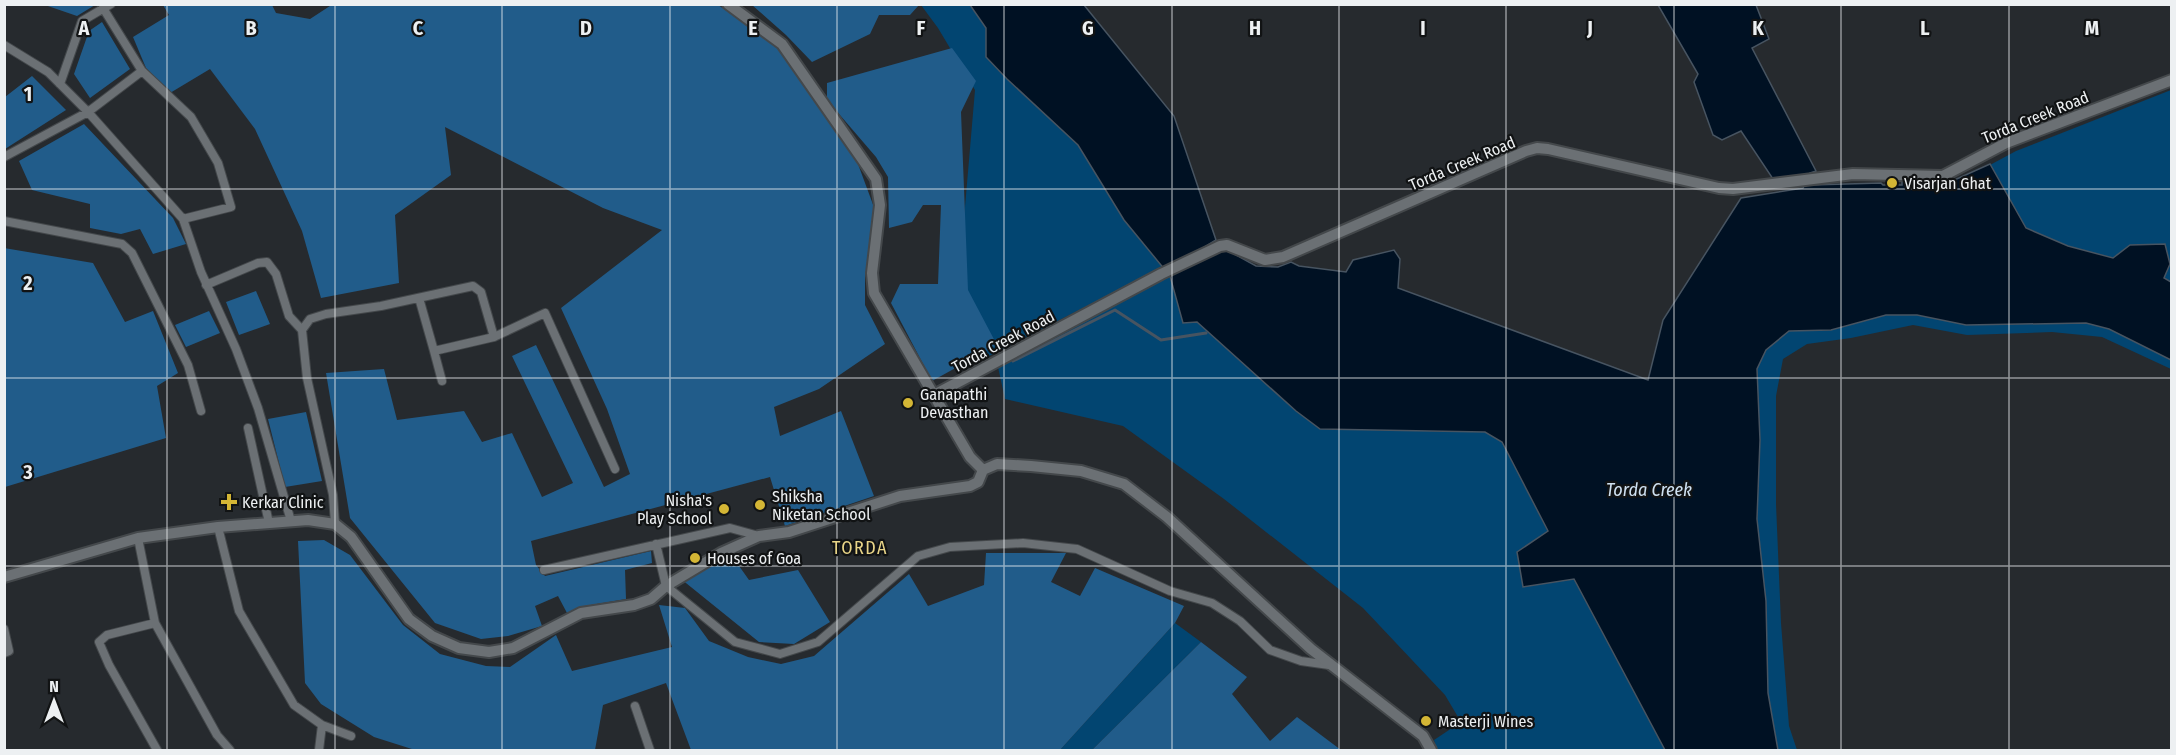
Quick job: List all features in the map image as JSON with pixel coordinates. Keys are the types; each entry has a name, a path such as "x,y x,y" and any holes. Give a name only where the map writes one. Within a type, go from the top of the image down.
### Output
{"street":[{"path":"60,84 82,21 111,4"},
{"path":"728,4 782,44 876,179 880,205 872,273 874,293 970,457 983,470"},
{"path":"103,8 142,72 191,117 218,163 231,207 183,219"},
{"path":"4,45 48,72 88,112 183,219 206,285 236,349 258,408 291,521"},
{"path":"4,158 88,112 142,72"},
{"name":"Torda Creek Road","path":"933,395 1161,274 1220,246 1227,245 1265,260 1282,257 1537,148 1719,188 1733,189 1853,174 1943,176 2006,143 2172,80"},
{"path":"4,221 122,244 132,252 188,365 201,411"},
{"path":"206,285 258,263 267,262 276,273 290,316 302,330 307,378 333,495 335,525"},
{"path":"302,330 310,319 326,314 381,306 473,286 481,292 494,337"},
{"path":"419,298 442,381"},
{"path":"434,351 494,337 545,313 615,469"},
{"path":"248,428 269,523"},
{"path":"4,577 138,538 218,527 308,520 335,525 351,537 409,619 432,636 459,648 489,652 513,648 581,612 634,605 651,599 666,586 721,553 759,536 789,532 900,496 970,486 978,482 983,470 997,464 1081,471 1124,484 1167,517 1330,665 1423,736 1431,750"},
{"path":"218,527 239,611 294,705 322,725 351,736"},
{"path":"544,570 730,528 759,536"},
{"path":"138,538 155,623 217,735 230,750"},
{"path":"656,544 666,586 735,642 780,654 818,642 918,556 950,547 1023,543 1077,549 1170,591 1212,603 1240,621 1270,650 1301,661 1330,665"},
{"path":"155,623 107,634 99,642 157,750"},
{"path":"4,629 9,651 4,653"},
{"path":"635,706 650,750"},
{"path":"319,750 322,725"}],"shaded area":[{"path":"95,4 77,16 45,5"},
{"path":"333,4 718,5 778,44 858,164 875,210 865,278 865,305 885,344 819,389 774,407 780,436 841,411 874,496 785,526 770,477 531,541 536,565 545,576 651,551 652,563 625,570 626,599 591,605 567,613 558,596 535,606 542,626 508,636 481,639 435,623 350,518 326,373 384,369 397,420 464,411 482,442 512,433 542,497 573,483 512,356 536,345 604,487 630,474 607,409 561,308 662,230 603,208 445,127 451,175 395,215 399,283 321,298 302,231 255,129 210,69 170,93 146,68 133,37 169,15 163,5 272,5 276,13 310,19"},
{"path":"752,5 919,5 910,15 879,15 870,34 812,62"},
{"path":"921,5 970,5 986,28 986,57 1078,145 1124,220 1163,267 985,358 956,312 975,90 938,28"},
{"path":"102,22 130,69 90,98 74,74 89,31"},
{"path":"952,48 976,81 961,112 968,290 997,345 932,381 891,303 900,284 938,284 941,205 923,205 912,222 889,228 888,177 876,157 827,100 827,83"},
{"path":"32,76 66,110 5,149 5,97"},
{"path":"2171,90 2171,282 2130,245 2113,258 2068,246 2026,228 1990,165 2016,151"},
{"path":"84,124 173,218 186,244 153,254 140,229 121,234 90,228 90,204 32,190 19,161"},
{"path":"4,248 93,263 125,322 153,311 178,373 157,386 166,438 5,487"},
{"path":"1170,276 1183,322 1197,322 1296,411 1320,429 1485,432 1502,442 1548,532 1524,586 1574,579 1665,750 1437,750 1434,740 1461,722 1445,695 1363,608 1224,499 1123,426 1005,399 998,367"},
{"path":"256,291 270,324 239,335 226,302"},
{"path":"209,311 220,333 186,347 175,325"},
{"path":"1886,315 1917,315 1966,325 2086,323 2109,329 2172,360 2171,369 2102,337 2052,332 1967,335 1913,325 1851,338 1807,344 1783,359 1776,396 1776,504 1781,623 1789,726 1797,750 1778,750 1768,693 1766,601 1757,519 1760,440 1757,369 1766,350 1789,331 1831,330"},
{"path":"306,412 322,481 285,487 268,419"},
{"path":"324,540 350,555 403,625 440,654 486,666 510,667 556,635 572,671 672,647 659,605 685,608 709,641 748,657 781,664 814,656 909,574 928,606 984,585 986,553 1066,553 1051,582 1080,596 1095,568 1184,606 1175,623 1060,750 691,750 666,683 603,705 595,750 415,750 374,737 321,704 305,683 298,541"},
{"path":"732,556 749,580 798,570 830,622 794,644 759,642 681,579 722,558"},
{"path":"1175,623 1201,642 1092,750 1060,750"},
{"path":"1201,642 1247,677 1232,694 1270,741 1297,717 1341,750 1092,750"}],"water":[{"name":"Torda Creek","path":"970,5 1084,5 1174,116 1216,240 1198,251 1227,250 1256,266 1278,267 1291,262 1299,266 1346,272 1353,260 1394,250 1400,259 1398,288 1648,380 1663,320 1741,198 1804,186 1801,175 1773,179 1741,131 1722,140 1713,135 1694,82 1698,74 1658,5 1756,5 1769,39 1752,48 1816,171 1810,173 1812,185 1881,183 1883,185 1902,185 1902,181 1950,182 1990,164 2026,228 2068,246 2113,258 2130,245 2165,244 2170,264 2164,278 2171,282 2171,360 2109,329 2086,323 1966,325 1917,315 1886,315 1831,330 1789,331 1766,350 1757,369 1760,440 1757,519 1766,601 1768,693 1778,750 1665,750 1574,579 1523,587 1517,552 1548,531 1502,442 1485,432 1320,429 1296,411 1197,322 1183,323 1170,276 1124,220 1078,145 986,57 986,28"}],"waterway":[{"path":"1013,361 1115,310 1161,340 1206,333"}],"place":[{"name":"Visarjan Ghat","path":"1892,183"},
{"name":"Ganapathi Devasthan","path":"908,403"},
{"name":"Kerkar Clinic","path":"229,502"},
{"name":"Shiksha Niketan School","path":"760,505"},
{"name":"Nisha's Play School","path":"724,509"},
{"name":"Houses of Goa","path":"695,558"},
{"name":"Masterji Wines","path":"1426,721"}],"district":[{"name":"TORDA","path":"860,548"}]}
